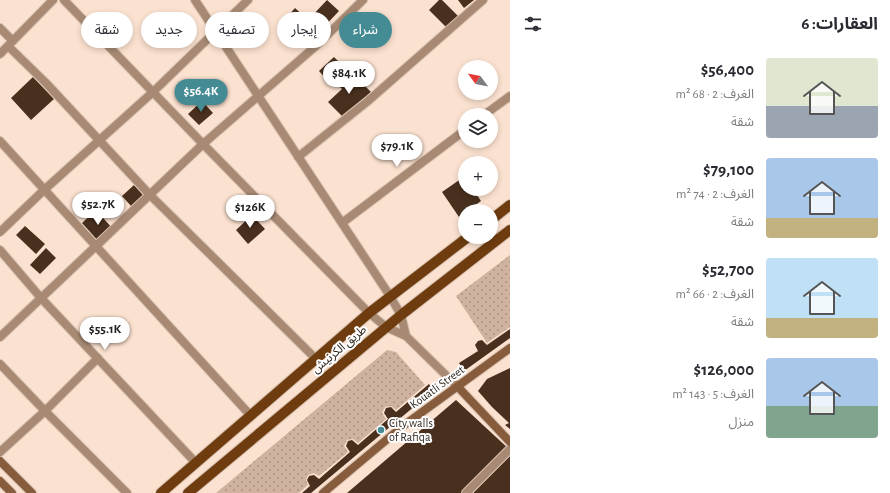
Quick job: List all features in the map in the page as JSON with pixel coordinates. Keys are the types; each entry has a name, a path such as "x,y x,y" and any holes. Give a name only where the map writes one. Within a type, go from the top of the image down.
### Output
{"main road":[{"path":"498,214 510,205"},
{"name":"طريق الكرنيش","path":"188,493 401,314 510,230"},
{"name":"طريق الكرنيش","path":"161,493 369,313 459,244"}],"street":[{"path":"0,54 53,0"},
{"path":"64,0 369,313 386,327 406,336 458,387 510,442"},
{"path":"195,0 205,15"},
{"path":"235,12 248,0"},
{"path":"0,337 203,144 317,45 363,0"},
{"path":"298,157 368,101 483,0"},
{"path":"0,28 10,44 150,195 316,359"},
{"path":"0,232 44,190 153,92 205,40"},
{"path":"227,48 390,296 401,314 406,336"},
{"path":"494,108 510,96"},
{"path":"342,223 458,135"},
{"path":"0,141 250,416"},
{"path":"0,250 41,298 196,463"},
{"name":"Kouatli Street","path":"323,493 403,426 510,348"},
{"path":"0,452 45,411 98,358"},
{"path":"0,364 127,493"},
{"path":"466,493 510,449"},
{"path":"0,462 32,493"},
{"path":"0,481 12,493"}],"shaded area":[{"path":"510,255 510,327 487,343 456,296"},
{"path":"387,350 396,352 425,385 396,410 391,406 385,407 382,413 386,419 358,443 353,439 347,440 344,446 348,452 319,476 314,473 308,475 306,480 308,485 299,493 216,493"}],"building":[{"path":"327,0 339,11 331,19 331,12 316,12"},
{"path":"439,0 442,0 458,16 446,27 429,10"},
{"path":"458,0 474,0 464,8"},
{"path":"295,8 299,12 292,12"},
{"path":"334,57 348,71 332,85 319,71"},
{"path":"352,73 371,92 343,117 328,102 342,89 339,86"},
{"path":"33,77 54,99 31,120 11,98"},
{"path":"202,101 213,113 199,125 188,114"},
{"path":"458,181 458,196 478,196 481,201 477,204 458,204 458,216 442,192"},
{"path":"134,185 143,195 131,206 122,196"},
{"path":"96,210 113,229 99,242 82,223"},
{"path":"252,215 265,229 248,244 236,230"},
{"path":"25,226 45,244 36,254 16,235"},
{"path":"46,248 56,258 40,274 30,265"},
{"path":"510,329 510,338 464,371 459,363 478,351 475,345 478,341 482,340 487,345"},
{"path":"510,368 510,429 505,425 509,423 478,391 487,379"},
{"name":"City walls of Rafiqa","path":"429,384 434,390 311,493 302,493 310,486 307,480 309,476 314,475 319,479 350,452 346,446 348,441 352,440 358,445 388,419 384,413 386,408 391,407 396,412"},
{"path":"456,400 510,450 466,493 347,493"},
{"path":"510,456 510,493 473,493"}],"place":[{"name":"City walls of Rafiqa","path":"381,430"}]}
